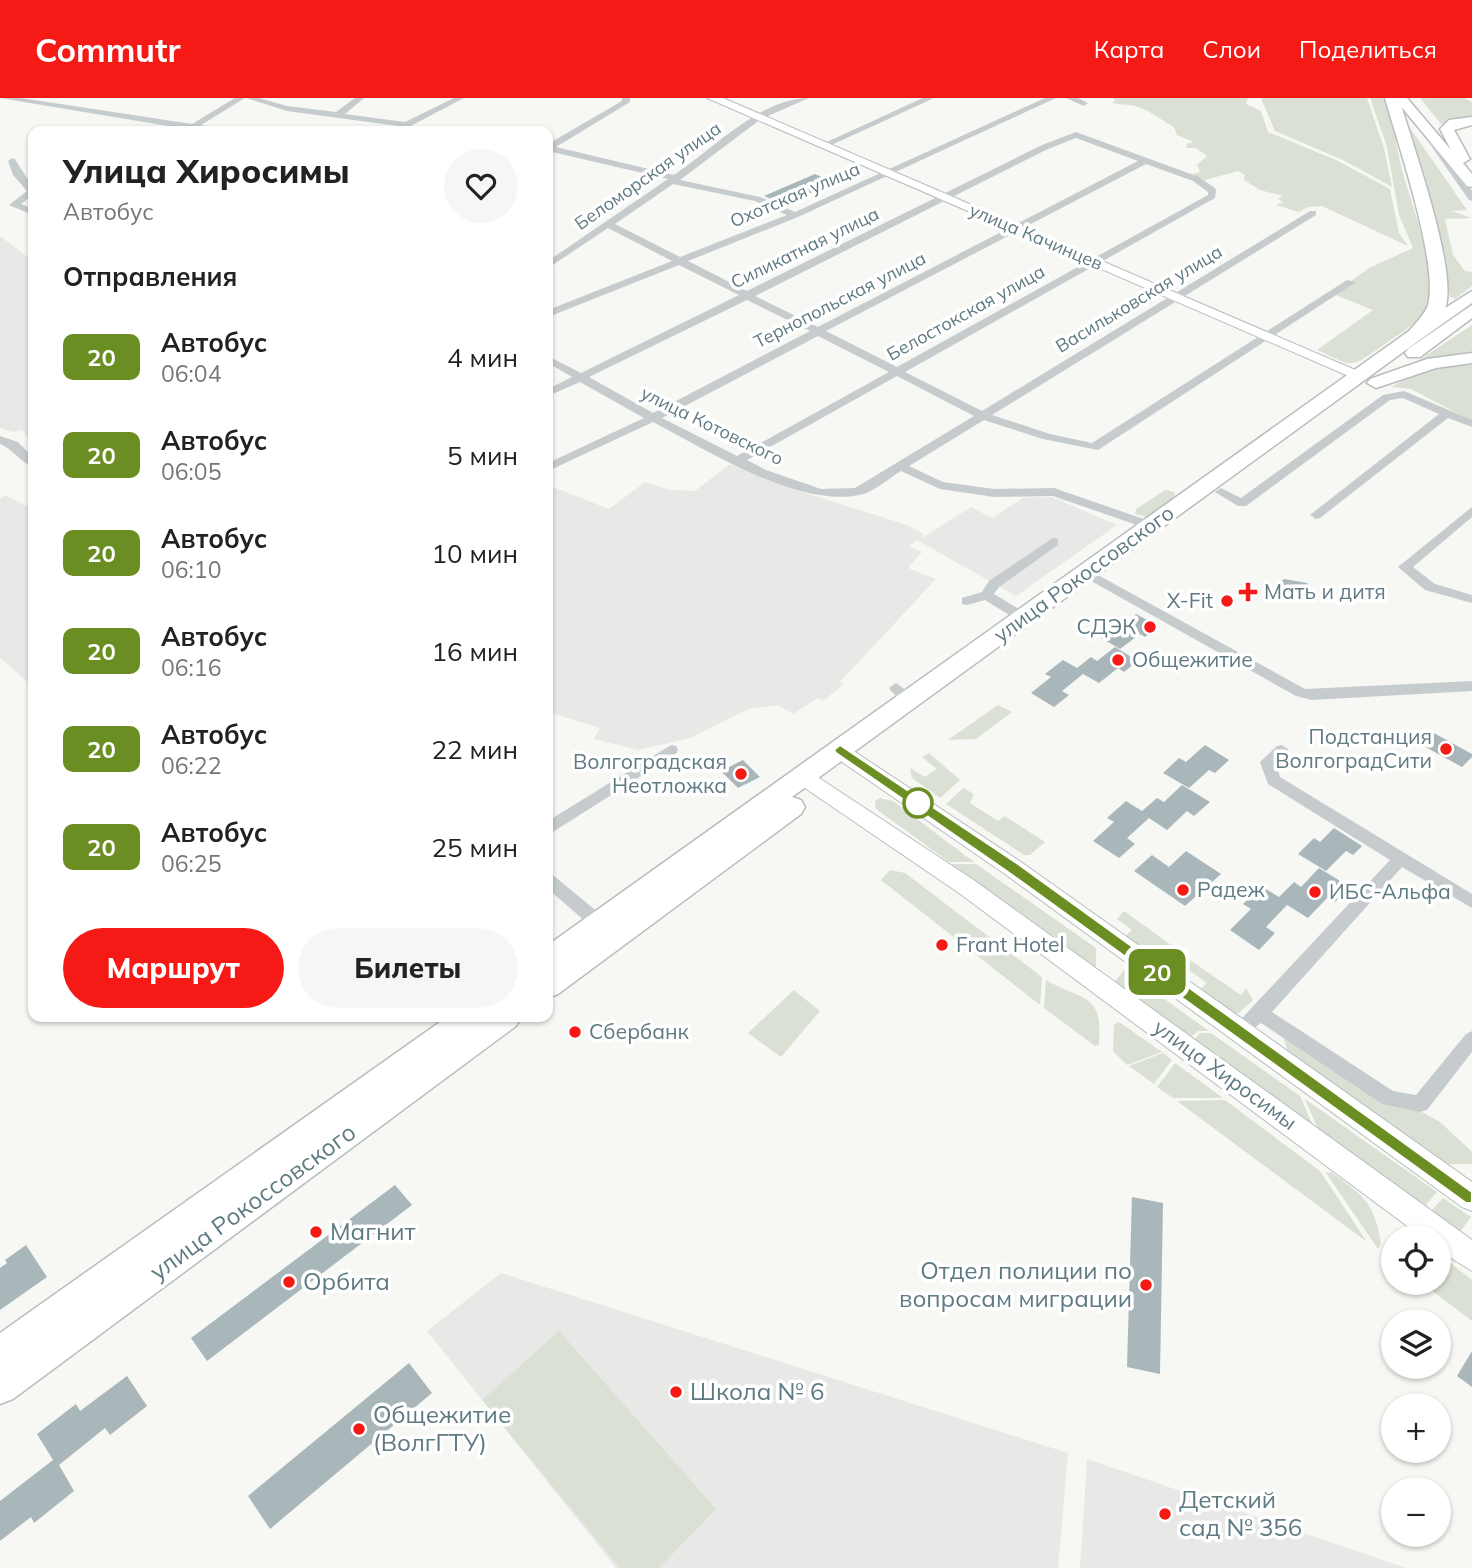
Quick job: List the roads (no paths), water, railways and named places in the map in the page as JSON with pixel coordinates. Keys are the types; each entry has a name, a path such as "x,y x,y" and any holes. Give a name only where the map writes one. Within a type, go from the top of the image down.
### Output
{"highway":[{"name":"улица Рокоссовского","path":"553,982 812,781 1221,492 1368,379 1415,335 1436,309 1440,284 1433,245 1392,98"},
{"name":"улица Рокоссовского","path":"848,755 903,694 1024,618 1151,526 1472,310"},
{"name":"улица Рокоссовского","path":"553,956 812,781"},
{"name":"улица Рокоссовского","path":"0,1354 462,1022"},
{"name":"улица Рокоссовского","path":"0,1386 499,1022"}],"main road":[{"name":"улица Качинцев","path":"713,98 1368,379"},
{"path":"1400,98 1422,127 1472,176"},
{"path":"1415,98 1472,176"},
{"path":"1472,121 1454,123 1447,129 1472,176"},
{"path":"1415,335 1472,296"},
{"path":"1368,379 1424,365 1472,358"},
{"name":"улица Хиросимы","path":"848,755 1013,868 1472,1198"},
{"name":"улица Хиросимы","path":"812,781 967,887 1472,1257"}],"street":[{"path":"4,98 170,126"},
{"path":"193,126 241,98"},
{"path":"250,98 287,108 406,125 460,98"},
{"path":"338,115 360,98"},
{"path":"553,145 626,102 626,98"},
{"name":"Беломорская улица","path":"553,262 758,117 805,98"},
{"path":"822,146 930,98"},
{"name":"Охотская улица","path":"553,312 795,215 1052,98"},
{"path":"1070,98 1084,103"},
{"path":"1422,127 1472,198"},
{"name":"Силикатная улица","path":"553,391 946,199 1045,147 1076,135 1146,160"},
{"path":"553,149 674,178 677,184 757,199 795,215"},
{"name":"Белостокская улица","path":"737,461 1212,195 1213,191 1196,179 1146,160"},
{"name":"Тернопольская улица","path":"553,465 652,417 1146,160"},
{"path":"12,162 28,187"},
{"path":"28,195 14,205 28,210"},
{"name":"Васильковская улица","path":"982,415 1313,213"},
{"path":"607,224 982,415 1047,437 1094,447 1351,282"},
{"name":"улица Котовского","path":"553,362 737,461 809,489 840,495 858,492 982,415"},
{"path":"1368,379 1472,424"},
{"path":"1221,492 1242,503 1387,397 1404,394"},
{"path":"1316,515 1447,413"},
{"path":"0,440 14,445 28,458"},
{"path":"900,466 940,485 993,493 1054,492 1151,526"},
{"path":"1472,511 1405,567 1430,587 1472,598"},
{"path":"967,601 987,595 994,584 1053,542"},
{"path":"1098,579 1301,693 1312,695 1472,687"},
{"path":"987,595 1024,618"},
{"path":"553,826 671,750"},
{"path":"1282,750 1268,762 1273,780 1472,902"},
{"path":"1239,1031 1259,1013 1401,859"},
{"path":"553,884 599,923"},
{"path":"1259,1013 1389,1098 1420,1104 1472,1039"}],"place":[{"name":"Мать и дитя","path":"1248,592"},
{"name":"X-Fit","path":"1227,601"},
{"name":"СДЭК","path":"1150,627"},
{"name":"Общежитие","path":"1118,660"},
{"name":"Подстанция ВолгоградСити","path":"1446,749"},
{"name":"Волгоградская Неотложка","path":"741,774"},
{"name":"Радеж","path":"1183,890"},
{"name":"ИБС-Альфа","path":"1315,892"},
{"name":"Frant Hotel","path":"942,945"},
{"name":"Сбербанк","path":"575,1032"},
{"name":"Магнит","path":"316,1232"},
{"name":"Орбита","path":"289,1282"},
{"name":"Отдел полиции по вопросам миграции","path":"1146,1285"},
{"name":"Школа № 6","path":"676,1392"},
{"name":"Общежитие (ВолгГТУ)","path":"359,1429"},
{"name":"Детский сад № 356","path":"1165,1514"}]}
